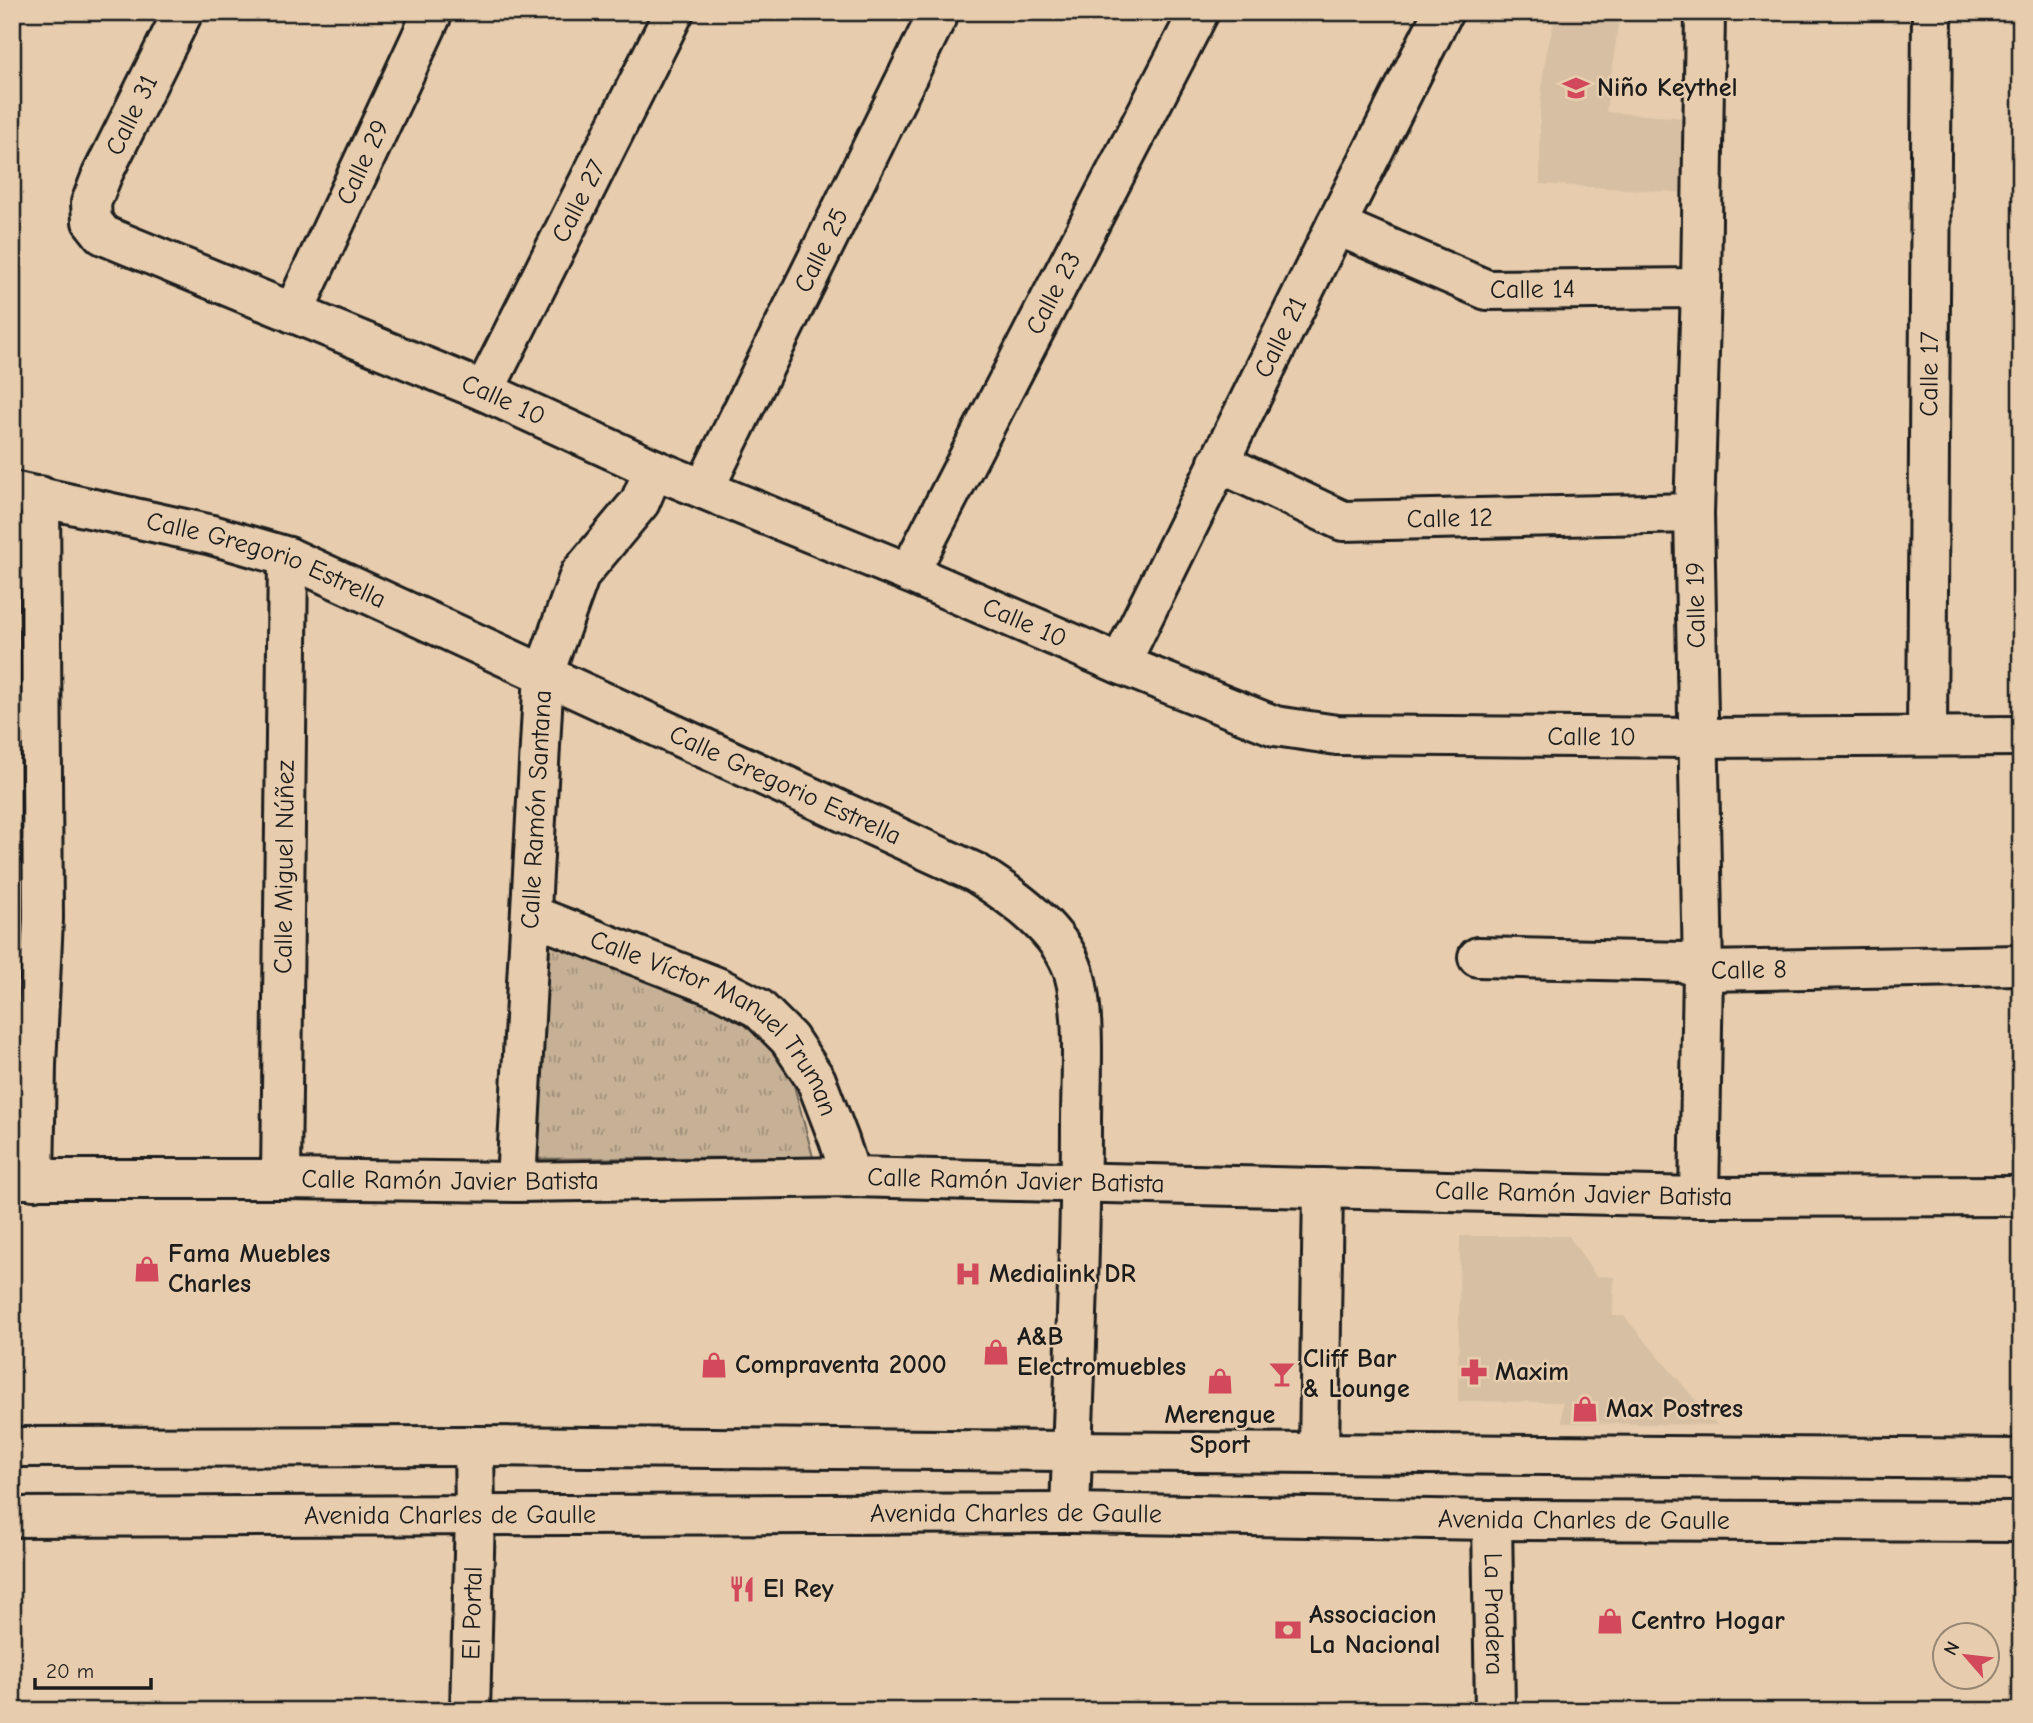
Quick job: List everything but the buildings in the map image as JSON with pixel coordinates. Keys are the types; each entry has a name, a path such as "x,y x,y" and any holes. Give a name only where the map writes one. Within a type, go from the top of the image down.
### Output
{"street":[{"name":"Calle 31","path":"92,221 91,203 102,174 183,12"},
{"name":"Calle 29","path":"293,313 433,12"},
{"name":"Calle 27","path":"484,391 674,12"},
{"name":"Calle 25","path":"704,489 939,12"},
{"name":"Calle 23","path":"909,573 1199,12"},
{"name":"Calle 21","path":"1119,664 1443,12"},
{"name":"Calle 19","path":"1699,1197 1703,971 1694,513 1705,12"},
{"name":"Calle 17","path":"1927,736 1932,12"},
{"name":"Calle 10","path":"92,221 103,235 484,391 654,469 909,573 1119,664 1275,726 1337,735 1699,738 2021,736"},
{"name":"Calle 14","path":"1336,225 1487,289 1701,288"},
{"name":"Calle 12","path":"1218,462 1343,521 1694,513"},
{"name":"Calle Ramón Santana","path":"516,1182 544,673 580,574 640,502 654,469"},
{"name":"Calle Gregorio Estrella","path":"26,494 212,535 288,557 976,873 1015,898 1058,942 1073,973 1080,1023 1081,1181 1070,1513"},
{"path":"23,1180 36,1065 43,919 26,494"},
{"name":"Calle Miguel Núñez","path":"281,1179 288,557"},
{"name":"Calle Víctor Manuel Truman","path":"531,915 717,986 758,1008 789,1039 816,1080 850,1177"},
{"name":"Calle 8","path":"1478,957 1684,962 1703,971 2021,965"},
{"name":"Calle Ramón Javier Batista","path":"23,1180 516,1182 850,1177 1699,1197 2021,1196"},
{"path":"1319,1453 1323,1188"},
{"path":"12,1447 474,1446 2021,1459"},
{"name":"El Portal","path":"470,1711 474,1446"},
{"name":"Avenida Charles de Gaulle","path":"12,1517 1070,1513 1492,1520 2021,1522"},
{"name":"La Pradera","path":"1492,1520 1494,1711"}],"shaded area":[{"name":"Niño Keythel","path":"1556,12 1620,12 1606,112 1697,119 1693,193 1540,184 1540,111 1544,65"},
{"path":"1460,1236 1569,1236 1596,1276 1614,1277 1613,1316 1624,1316 1717,1425 1562,1423 1562,1402 1458,1401"}],"green space":[{"path":"521,935 709,988 788,1063 813,1157 512,1159"}],"place":[{"name":"Niño Keythel","path":"1576,88"},
{"name":"Fama Muebles Charles","path":"147,1269"},
{"name":"Medialink DR","path":"968,1274"},
{"name":"A&B Electromuebles","path":"996,1352"},
{"name":"Compraventa 2000","path":"714,1365"},
{"name":"Maxim","path":"1474,1372"},
{"name":"Cliff Bar & Lounge","path":"1282,1374"},
{"name":"Merengue Sport","path":"1220,1381"},
{"name":"Max Postres","path":"1585,1409"},
{"name":"El Rey","path":"742,1589"},
{"name":"Centro Hogar","path":"1610,1621"},
{"name":"Associacion La Nacional","path":"1288,1630"}]}
